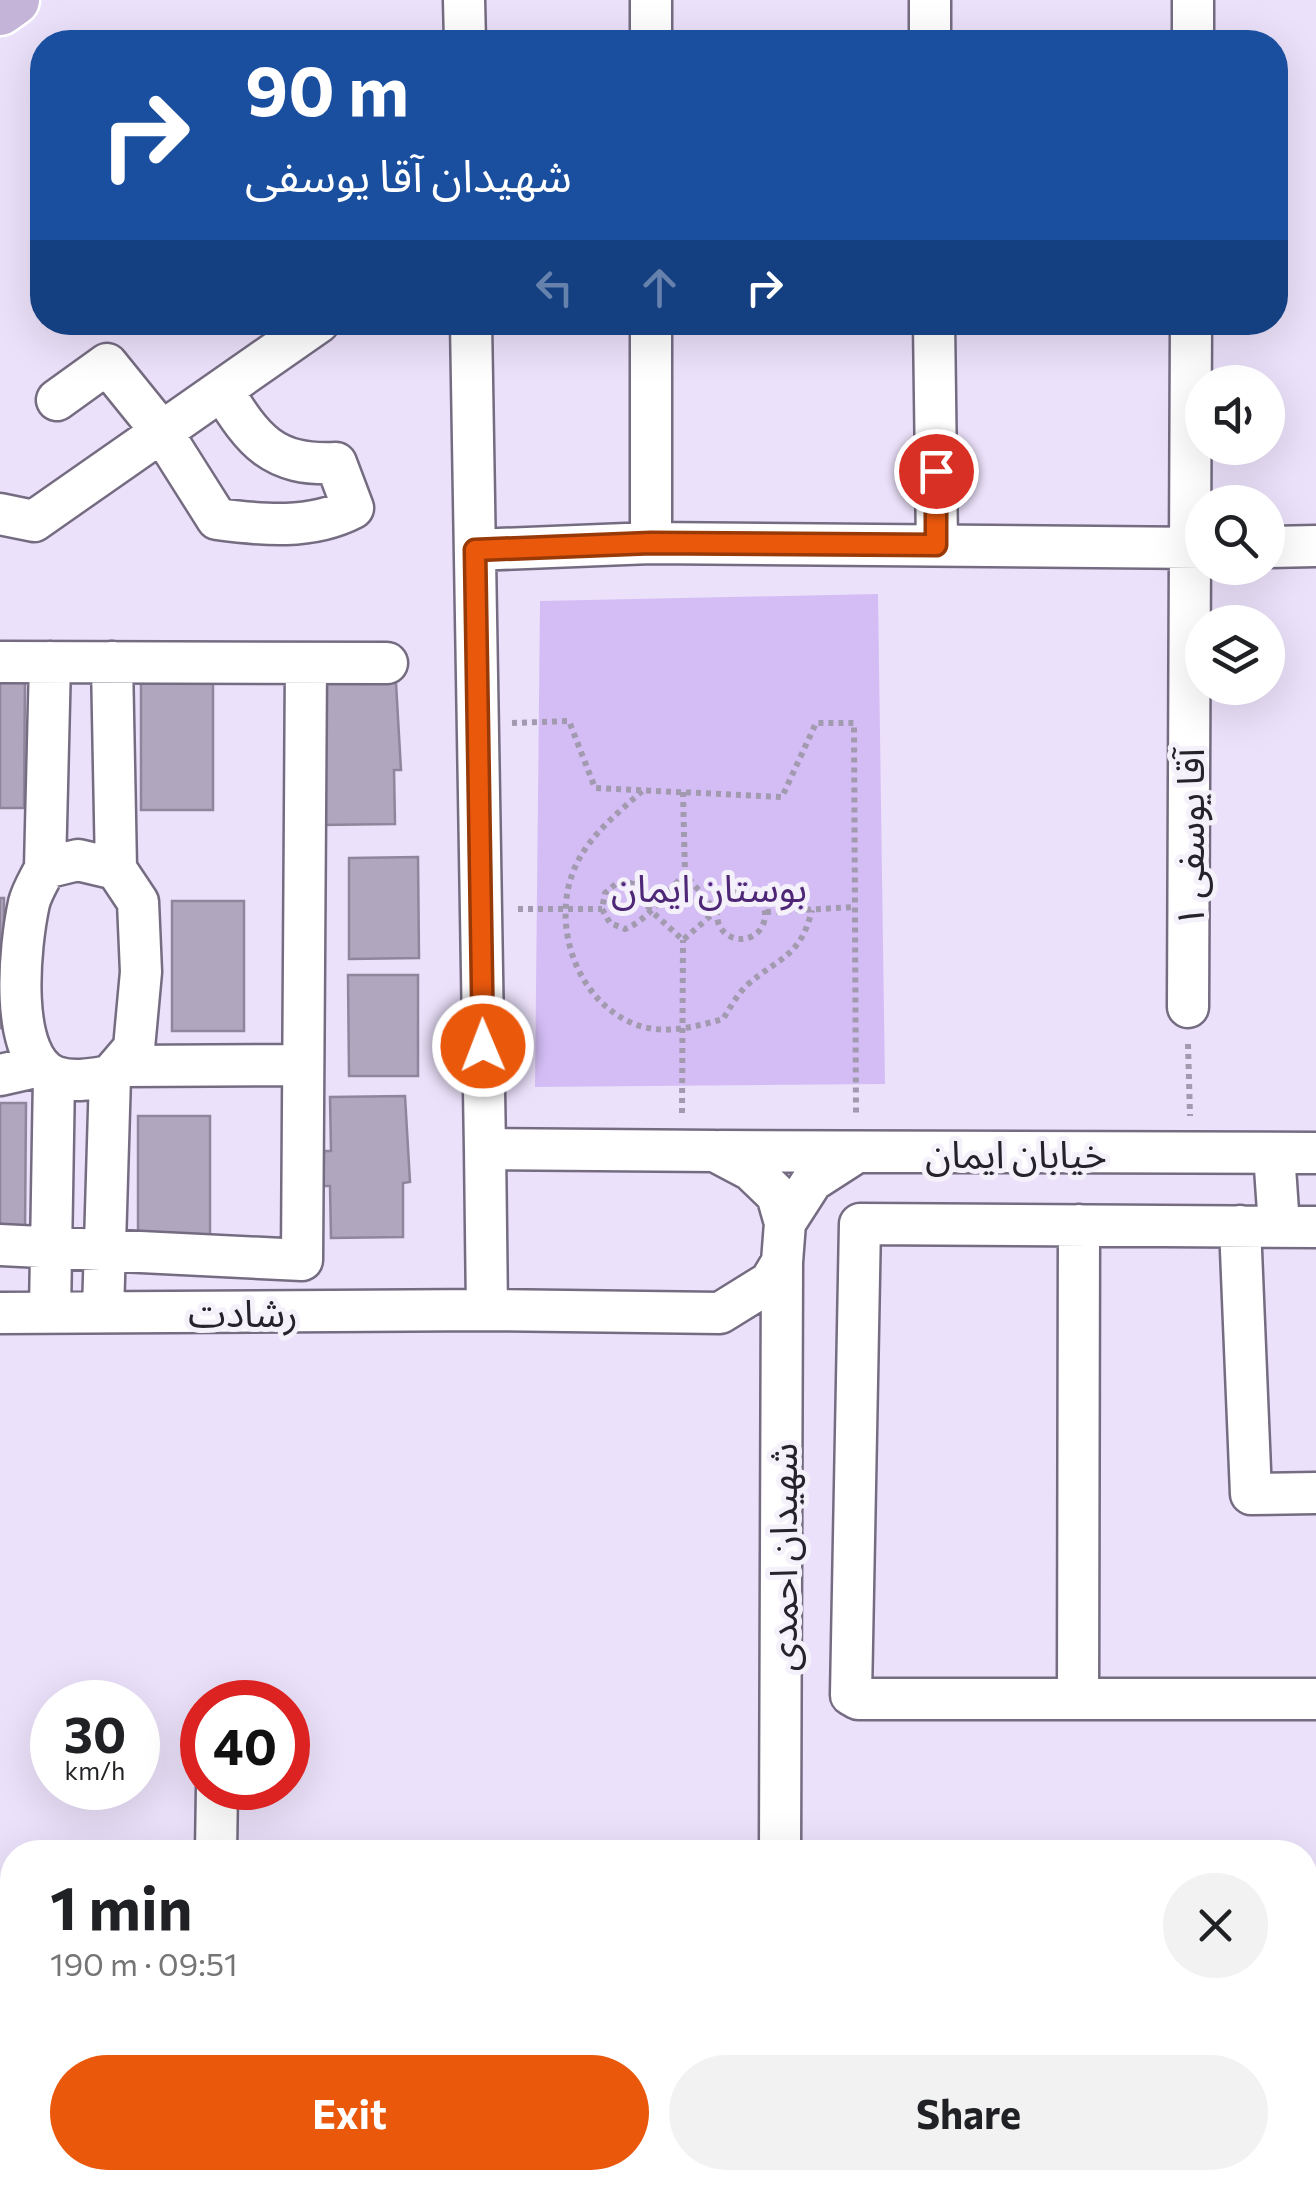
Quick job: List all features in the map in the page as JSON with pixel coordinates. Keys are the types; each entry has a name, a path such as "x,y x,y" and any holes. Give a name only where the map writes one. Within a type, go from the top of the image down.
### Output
{"main road":[{"path":"0,10 14,0"}],"street":[{"path":"464,0 465,30"},
{"path":"651,0 651,30"},
{"path":"930,0 930,30"},
{"path":"1193,0 1193,30"},
{"path":"0,514 34,521 300,335"},
{"path":"470,335 487,1310"},
{"path":"651,335 651,543"},
{"path":"934,335 936,545"},
{"name":"آقا یوسفی ۱","path":"1191,335 1195,485"},
{"path":"56,400 107,364 162,432 217,519 271,526 340,515 352,508 336,463 281,459 248,432 222,390"},
{"path":"475,550 651,543 1185,548"},
{"path":"1285,547 1316,546"},
{"name":"آقا یوسفی ۱","path":"1188,1007 1195,585"},
{"path":"0,662 387,663"},
{"path":"50,662 46,868 30,899 22,956 23,1026 28,1050 47,1071 50,1312"},
{"path":"103,1312 116,1072 134,1048 141,972 138,902 116,869 112,662"},
{"path":"0,1245 302,1260 306,663"},
{"path":"46,868 78,860 116,869"},
{"path":"0,1074 47,1071 79,1081 116,1072 303,1065"},
{"name":"خیابان ایمان","path":"485,1150 1316,1153"},
{"path":"698,1150 751,1170 777,1195 783,1242"},
{"name":"رشادت","path":"0,1313 720,1313 755,1295 812,1181 856,1152"},
{"path":"1274,1153 1278,1227 1251,1494 1316,1493"},
{"path":"1278,1227 860,1224 851,1695 858,1699 1316,1699"},
{"path":"1078,1698 1079,1225"},
{"name":"شهیدان احمدی","path":"780,1840 783,1242"},
{"path":"216,1840 217,1810"}],"path":[{"path":"476,724 569,721 594,788 782,797 816,723 854,723 856,1152"},
{"path":"643,790 600,830 576,865 564,909 570,954 596,995 633,1023 683,1030 723,1019 742,990 790,956 804,938 812,910"},
{"path":"683,792 685,874 716,911 718,928 732,939 749,939 762,928 766,912 758,897 742,890 725,896 716,911 683,940"},
{"path":"685,874 649,908 641,923 626,929 610,923 602,909 605,892 618,882 634,882 646,892 649,908 683,940 683,1030 698,1150"},
{"path":"766,912 855,908"},
{"path":"480,909 602,909"},
{"path":"1188,1007 1191,1152"}],"green space":[{"name":"بوستان ایمان","path":"878,594 885,1084 535,1087 540,601"}],"building":[{"path":"0,678 25,678 24,808 0,808"},
{"path":"141,680 213,680 213,810 141,810"},
{"path":"322,683 396,683 401,770 394,770 395,824 322,825"},
{"path":"418,857 419,958 349,959 349,858"},
{"path":"0,898 4,898 4,1028 0,1028"},
{"path":"172,901 244,901 244,1031 172,1031"},
{"path":"348,975 418,975 418,1076 349,1076"},
{"path":"405,1096 410,1182 403,1183 403,1237 331,1238 330,1186 323,1186 324,1151 331,1151 330,1097"},
{"path":"0,1103 26,1103 25,1233 0,1233"},
{"path":"138,1116 210,1116 210,1245 138,1245"}],"route":[{"path":"483,1046 475,550 651,543 936,545 936,471"}]}
